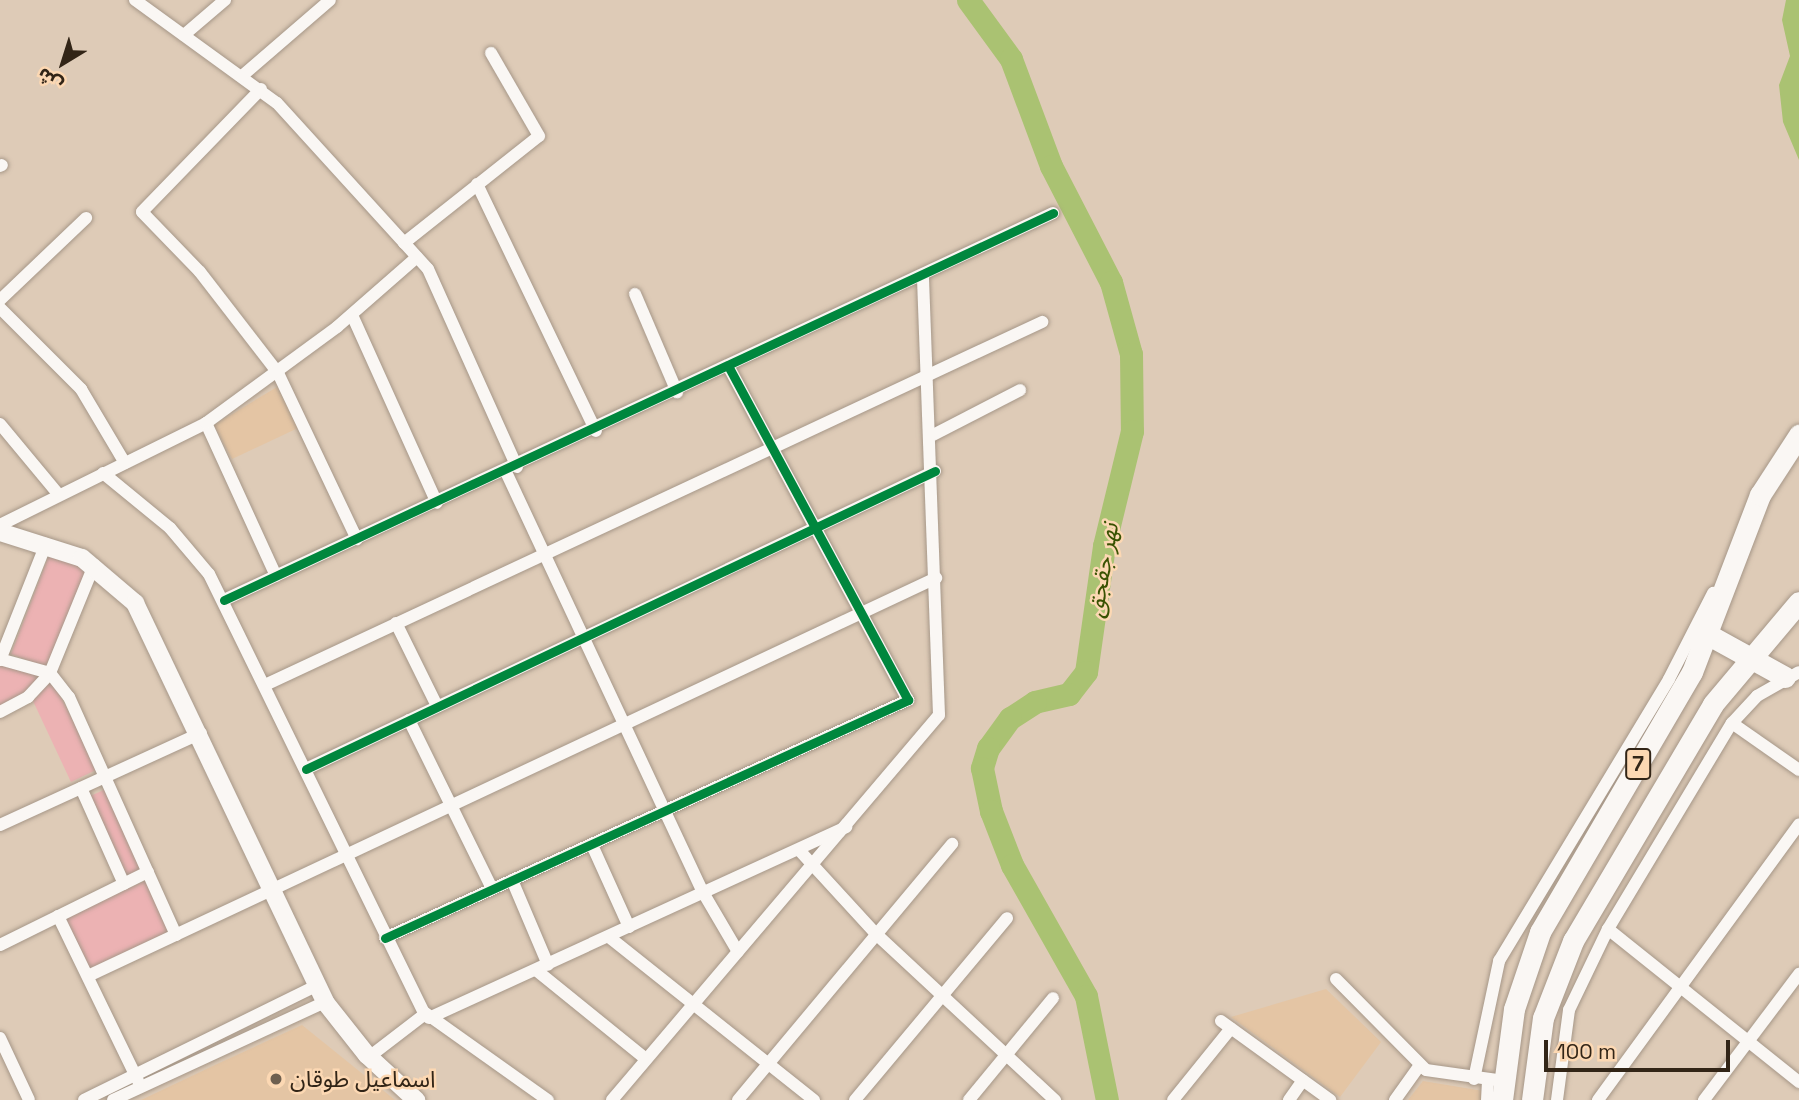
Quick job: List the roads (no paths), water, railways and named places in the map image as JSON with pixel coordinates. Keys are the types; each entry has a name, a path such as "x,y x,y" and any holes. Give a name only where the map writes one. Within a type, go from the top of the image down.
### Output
{"highway":[{"name":"7","path":"1492,1085 1540,932 1677,698 1707,634 1766,482 1799,435"},
{"name":"7","path":"1532,1100 1543,1018 1573,941 1683,752 1750,658 1799,602"},
{"path":"1707,634 1750,658 1792,674"}],"street":[{"path":"135,0 261,89 437,282 545,556 705,894 738,952"},
{"path":"184,35 225,0"},
{"path":"242,76 330,0"},
{"path":"404,243 539,136 491,54"},
{"path":"261,89 142,212 200,272 278,373 357,539"},
{"path":"477,184 596,431"},
{"path":"224,600 596,431 923,277 1052,213"},
{"path":"0,300 86,218"},
{"path":"0,524 206,422 278,373 352,314 417,257"},
{"path":"612,1100 738,952 853,824 939,715 935,471 923,277"},
{"path":"635,294 677,392"},
{"path":"0,307 81,389 124,463"},
{"path":"352,314 437,503"},
{"path":"265,685 1042,322"},
{"path":"385,938 908,700 729,367"},
{"path":"933,435 1020,390"},
{"path":"206,422 276,576"},
{"path":"0,424 59,495"},
{"path":"306,769 935,471"},
{"path":"103,473 184,541 224,600 385,938 427,1016 548,1100"},
{"path":"0,531 46,544 94,565 146,620 321,994 369,1057 416,1100"},
{"path":"46,544 1,660 50,673 69,697 176,935"},
{"path":"0,712 28,697 50,673 94,565"},
{"path":"88,976 860,610 936,578"},
{"path":"1488,1100 1492,1085 1499,961 1669,679 1715,589"},
{"path":"396,623 437,706"},
{"path":"1557,1100 1569,1010 1608,929 1732,723 1792,674"},
{"path":"409,720 492,888"},
{"path":"1732,723 1799,770"},
{"path":"0,825 201,733"},
{"path":"81,788 124,884"},
{"path":"369,1057 427,1016 705,894 853,824"},
{"path":"1598,1100 1799,824"},
{"path":"738,1100 952,844"},
{"path":"592,845 629,928"},
{"path":"799,850 811,870 875,933 1055,1100"},
{"path":"0,945 148,872"},
{"path":"512,880 542,967 646,1059"},
{"path":"58,916 141,1087"},
{"path":"855,1100 1007,918"},
{"path":"1608,929 1799,1082"},
{"path":"609,937 814,1100"},
{"path":"1704,1100 1799,974"},
{"path":"1336,979 1420,1065 1492,1085"},
{"path":"84,1100 321,994"},
{"path":"113,1100 321,994"},
{"path":"969,1100 1053,998"},
{"path":"1173,1100 1226,1024 1330,1100"},
{"path":"0,1038 30,1099"},
{"path":"1395,1100 1420,1065"},
{"path":"1289,1100 1303,1080"}],"waterway":[{"name":"نهر جقجق","path":"968,0 1011,59 1051,166 1111,282 1131,354 1132,431 1104,546 1086,672 1069,694 1035,702 1010,718 988,748 982,768 991,811 1012,865 1086,996 1107,1100"}],"place":[{"name":"اسماعيل طوقان","path":"276,1079"}]}
